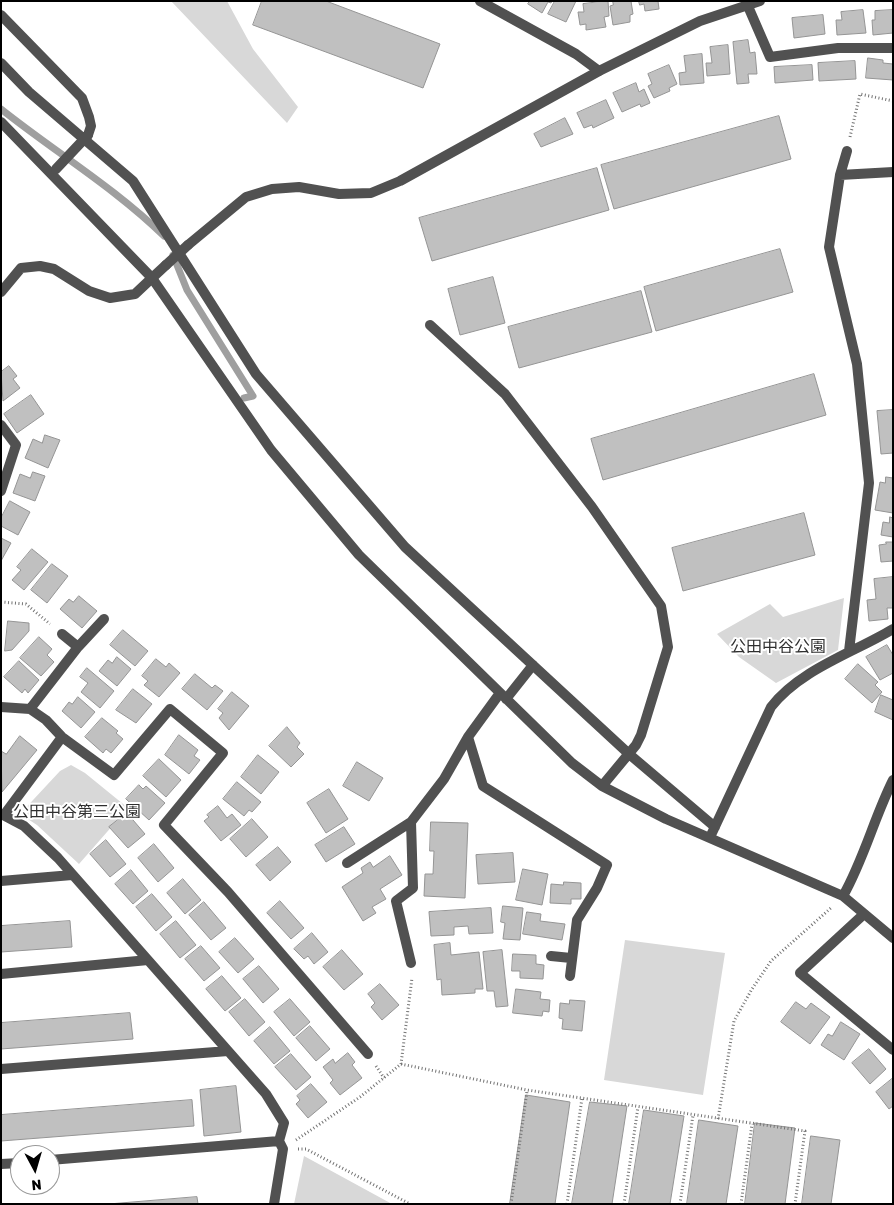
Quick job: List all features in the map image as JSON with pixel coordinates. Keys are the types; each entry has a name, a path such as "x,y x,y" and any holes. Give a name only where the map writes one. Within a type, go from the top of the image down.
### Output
{"street":[{"path":"480,1 576,54 599,71"},
{"path":"1,292 21,268 40,266 54,269 89,291 110,298 135,294 188,245 246,197 272,189 299,187 338,194 371,193 400,181 599,71 700,21 760,1"},
{"path":"747,4 770,57 838,48 893,48"},
{"path":"1,15 82,98 89,117 91,126 88,135 53,172"},
{"path":"1,63 29,92 133,181 256,374 405,547 712,832"},
{"path":"1,122 53,172 152,278 271,450 359,555 572,763 602,786 666,819 712,832 843,896 893,938"},
{"path":"847,151 840,175 829,247 858,364 869,484 848,651"},
{"path":"840,175 893,172"},
{"path":"430,325 505,394 592,507 661,606 668,648 641,735 629,754 602,786"},
{"path":"1,425 16,445 1,491"},
{"path":"30,709 78,647 104,619"},
{"path":"712,832 771,707 783,692 848,651 869,643 893,628"},
{"path":"62,634 78,647"},
{"path":"347,863 411,822 444,779 468,737 533,665"},
{"path":"1,707 30,709 46,720 62,737 114,775 170,709 223,753 164,825 228,892 368,1054"},
{"path":"62,737 3,814 24,826 72,875 266,1094 284,1124 274,1204"},
{"path":"468,737 483,786 607,865 597,888 577,920 570,976"},
{"path":"843,896 860,863 883,800 893,780"},
{"path":"410,962 396,901 413,888 411,822"},
{"path":"1,881 72,875"},
{"path":"864,914 800,973 893,1050"},
{"path":"551,956 571,958"},
{"path":"1,974 148,960"},
{"path":"1,1069 228,1051"},
{"path":"60,1159 281,1145"}],"path":[{"path":"847,151 860,94 893,101"},
{"path":"1,602 26,604 62,634"},
{"path":"718,1119 734,1021 752,988 771,962 843,896"},
{"path":"281,1145 360,1097 401,1064 412,984 410,962"},
{"path":"401,1064 527,1090 805,1131 794,1204"},
{"path":"510,1204 527,1090"},
{"path":"567,1204 582,1098"},
{"path":"624,1204 638,1107"},
{"path":"680,1204 693,1115"},
{"path":"741,1204 752,1124"},
{"path":"281,1145 306,1149 410,1204"}],"green space":[{"path":"171,1 227,1 253,49 298,107 287,123"},
{"name":"公田中谷公園","path":"844,598 838,650 776,683 739,657 717,634 770,604 783,617"},
{"name":"公田中谷第三公園","path":"71,765 85,773 128,808 79,864 37,825 20,814 60,771"},
{"path":"625,940 725,953 703,1095 604,1080"},
{"path":"304,1156 392,1204 294,1204"}],"building":[{"path":"262,1 326,1 440,44 423,88 253,25"},
{"path":"530,1 552,1 551,3 548,2 542,13 528,4"},
{"path":"555,1 576,1 566,22 548,14"},
{"path":"608,1 609,16 604,17 606,27 586,30 586,24 580,25 578,12 584,12 583,4"},
{"path":"613,1 631,1 633,14 630,15 630,22 613,25 610,6 613,5"},
{"path":"639,1 658,1 659,9 645,11 644,4 640,5"},
{"path":"863,10 866,33 837,35 836,20 842,20 841,12"},
{"path":"893,10 893,33 873,35 872,20 875,20 875,11"},
{"path":"823,15 825,34 794,38 792,18"},
{"path":"748,40 750,53 755,52 757,74 748,74 749,83 737,84 733,42"},
{"path":"728,45 730,74 707,76 706,63 712,63 710,47"},
{"path":"702,54 704,83 680,85 679,73 686,72 684,56"},
{"path":"868,58 883,60 883,63 893,64 893,80 866,78"},
{"path":"855,61 856,79 819,81 818,63"},
{"path":"669,65 677,84 669,88 670,91 654,98 648,86 652,84 648,74"},
{"path":"812,65 813,80 775,83 774,67"},
{"path":"636,83 639,92 644,89 650,103 641,107 640,104 622,112 613,93"},
{"path":"606,100 614,118 593,128 592,125 584,128 577,113"},
{"path":"779,116 791,159 614,209 601,165"},
{"path":"565,118 573,134 541,147 534,134"},
{"path":"597,168 609,210 432,261 419,218"},
{"path":"780,249 793,292 656,331 644,287"},
{"path":"493,277 505,323 460,335 448,289"},
{"path":"641,291 652,332 519,368 508,327"},
{"path":"9,366 17,376 13,379 20,388 3,401 1,372"},
{"path":"814,374 826,415 603,480 591,439"},
{"path":"31,395 44,414 17,433 4,414"},
{"path":"893,410 893,453 881,454 877,411"},
{"path":"45,435 60,440 48,468 25,458 33,439 42,443"},
{"path":"33,472 45,476 35,501 13,493 20,474 30,478"},
{"path":"886,477 893,478 893,513 875,510 880,482 885,483"},
{"path":"10,501 30,512 18,535 1,526 1,518"},
{"path":"804,513 815,555 683,591 672,548"},
{"path":"890,517 893,518 893,537 881,535 883,522 889,523"},
{"path":"1,538 11,543 1,561"},
{"path":"886,542 893,542 893,561 881,562 879,545 886,544"},
{"path":"32,549 48,562 24,590 12,580 21,570 17,567"},
{"path":"52,564 68,576 47,603 31,590"},
{"path":"893,577 893,608 887,608 888,619 869,621 867,600 876,599 874,579"},
{"path":"79,596 97,611 82,628 60,609 69,599 73,602"},
{"path":"8,621 29,623 29,631 12,650 5,651"},
{"path":"123,630 148,651 135,666 110,645"},
{"path":"39,637 52,649 47,655 54,662 41,676 20,658"},
{"path":"887,645 893,655 893,673 880,680 866,657"},
{"path":"117,657 131,669 117,686 99,671 108,660 112,663"},
{"path":"156,659 166,667 169,663 180,673 159,697 144,685 148,681 142,676"},
{"path":"19,661 39,680 28,693 25,689 22,693 4,677"},
{"path":"858,664 878,682 875,685 882,692 872,703 845,679"},
{"path":"87,668 114,691 100,708 81,692 88,683 80,677"},
{"path":"195,674 212,688 215,685 223,691 207,710 182,689"},
{"path":"133,689 152,704 136,723 116,710"},
{"path":"232,692 249,706 229,730 219,718 223,713 218,709"},
{"path":"881,695 893,700 893,720 875,712"},
{"path":"78,697 95,712 81,728 62,711 69,702 72,704"},
{"path":"102,718 118,731 116,733 123,739 111,753 106,749 103,753 85,737"},
{"path":"287,727 300,743 297,747 304,754 291,767 269,746"},
{"path":"179,735 198,750 194,756 200,760 189,774 165,755"},
{"path":"20,736 37,750 2,792 1,751 6,754"},
{"path":"258,755 279,772 261,794 241,777"},
{"path":"159,759 181,780 166,797 143,776"},
{"path":"357,762 383,778 369,801 343,786"},
{"path":"237,782 261,802 252,812 249,810 244,816 223,799"},
{"path":"139,785 143,789 146,786 165,803 149,820 126,799"},
{"path":"329,789 348,819 326,833 307,803"},
{"path":"218,806 227,818 232,814 241,825 221,841 204,821 209,817 207,815"},
{"path":"127,813 145,834 128,848 109,827"},
{"path":"252,819 268,837 246,857 230,839"},
{"path":"431,822 468,823 465,898 424,896 425,874 433,874 434,851 430,851"},
{"path":"344,827 355,844 326,862 315,845"},
{"path":"106,840 126,864 110,877 90,854"},
{"path":"154,844 174,868 158,882 138,858"},
{"path":"278,847 291,862 270,881 256,865"},
{"path":"513,853 515,882 478,884 476,855"},
{"path":"390,856 402,875 380,889 386,899 372,907 376,913 363,921 342,887 363,873 361,868 370,862 373,867"},
{"path":"523,869 548,874 542,905 516,900"},
{"path":"131,870 148,891 133,904 115,884"},
{"path":"183,879 201,900 185,914 167,893"},
{"path":"564,882 581,883 581,899 571,899 571,904 550,903 551,884 563,885"},
{"path":"152,894 172,917 156,931 136,907"},
{"path":"280,901 304,928 291,939 267,913"},
{"path":"204,902 226,928 211,940 189,915"},
{"path":"503,906 523,908 520,940 503,939 505,923 501,922"},
{"path":"491,908 493,933 469,934 468,926 454,927 454,935 431,936 429,912"},
{"path":"527,912 541,914 540,921 565,924 562,940 523,934"},
{"path":"70,921 72,947 1,952 1,926"},
{"path":"176,921 196,945 180,958 160,934"},
{"path":"312,933 328,952 314,964 308,956 304,959 294,949"},
{"path":"235,938 254,959 238,973 219,952"},
{"path":"450,943 451,955 479,952 483,989 475,989 475,993 442,995 441,979 437,980 434,945"},
{"path":"201,946 220,968 204,981 185,959"},
{"path":"342,950 363,974 344,990 323,967"},
{"path":"502,950 508,1006 496,1007 494,991 487,991 483,952"},
{"path":"513,954 536,955 536,964 544,965 543,979 520,978 520,971 512,971"},
{"path":"259,966 279,989 263,1003 243,979"},
{"path":"222,976 241,998 225,1011 206,989"},
{"path":"380,984 399,1005 382,1020 371,1007 375,1003 368,994"},
{"path":"516,989 541,992 540,999 550,1000 549,1012 543,1011 542,1016 513,1013"},
{"path":"245,999 265,1022 249,1036 229,1012"},
{"path":"290,999 310,1022 294,1036 274,1012"},
{"path":"570,1000 585,1001 582,1031 562,1029 563,1019 559,1018 560,1003 569,1004"},
{"path":"796,1002 806,1009 811,1003 830,1017 810,1044 781,1022"},
{"path":"130,1013 133,1039 1,1049 1,1023"},
{"path":"841,1022 860,1034 844,1060 821,1045 828,1034 832,1036"},
{"path":"310,1026 330,1049 316,1061 296,1038"},
{"path":"270,1027 290,1051 274,1064 254,1041"},
{"path":"869,1049 886,1069 870,1084 852,1063"},
{"path":"348,1053 355,1062 352,1065 362,1078 340,1095 330,1083 333,1080 323,1067 333,1059 335,1063"},
{"path":"291,1054 311,1077 296,1090 275,1067"},
{"path":"893,1078 893,1106 889,1109 876,1092"},
{"path":"311,1084 327,1102 308,1118 296,1104 300,1100 297,1096"},
{"path":"236,1086 241,1132 204,1136 200,1090"},
{"path":"526,1095 570,1102 555,1204 510,1204"},
{"path":"192,1100 194,1126 1,1141 1,1115"},
{"path":"590,1102 627,1106 612,1204 572,1204"},
{"path":"644,1110 684,1116 670,1204 629,1204"},
{"path":"699,1120 738,1126 726,1204 687,1204"},
{"path":"755,1123 795,1128 785,1204 745,1204"},
{"path":"811,1136 840,1140 831,1204 802,1204"},
{"path":"197,1197 198,1204 109,1204"}],"waterway":[{"path":"1,109 105,186 164,236"},
{"path":"173,255 187,290 253,396 244,398"}]}
